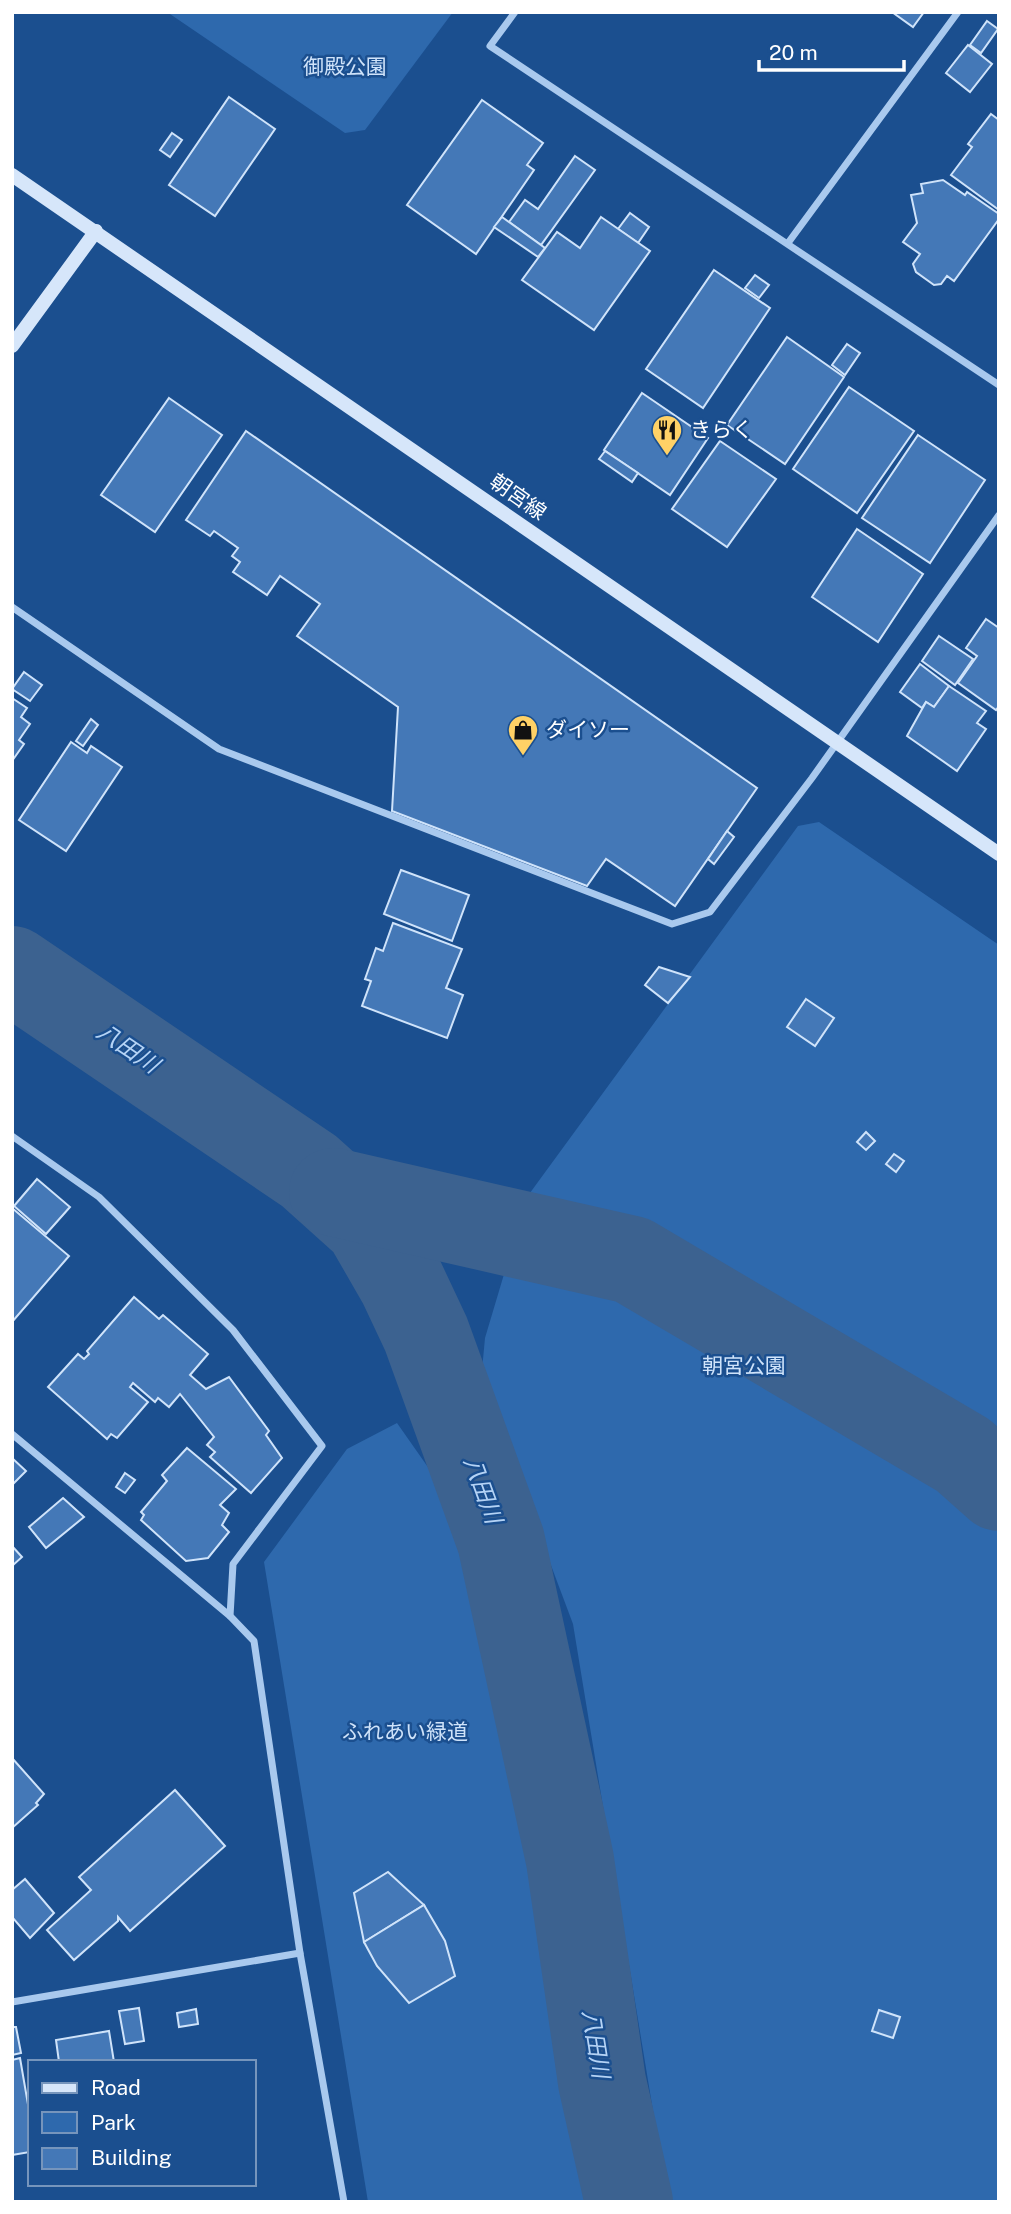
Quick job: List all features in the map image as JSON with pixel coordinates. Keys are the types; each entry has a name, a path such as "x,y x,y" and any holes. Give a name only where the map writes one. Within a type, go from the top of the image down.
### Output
{"street":[{"path":"515,12 490,46 999,385"},
{"path":"788,243 958,12"},
{"name":"朝宮線","path":"12,175 999,854"},
{"path":"12,346 96,231"},
{"path":"12,607 219,749 672,924 710,912 837,742 999,515"},
{"path":"12,1136 100,1197 233,1330 322,1446 233,1564 230,1615"},
{"path":"12,1434 230,1615 254,1641 300,1953 344,2202"},
{"path":"12,2002 300,1953"}],"green space":[{"name":"御殿公園","path":"167,12 453,12 365,130 345,133"},
{"name":"朝宮公園","path":"819,822 999,945 999,2202 668,2202 573,1624 540,1536 479,1402 485,1338 527,1197 798,826"},
{"name":"ふれあい緑道","path":"397,1423 444,1490 487,1597 514,1709 565,2055 591,2202 368,2202 264,1562 347,1449"}],"building":[{"path":"892,12 924,12 913,27"},
{"path":"987,21 998,29 981,53 970,45"},
{"path":"968,45 992,64 970,92 946,73"},
{"path":"229,97 275,129 215,216 169,185"},
{"path":"482,100 543,143 527,165 534,170 476,254 407,205"},
{"path":"991,114 999,120 999,210 951,175 972,147 968,144"},
{"path":"172,133 182,140 170,157 160,150"},
{"path":"575,156 595,170 541,245 509,222 525,200 538,209"},
{"path":"943,180 965,195 967,192 999,214 999,219 954,281 947,276 941,284 934,285 916,272 913,264 920,254 903,242 917,223 911,195 923,193 921,184"},
{"path":"630,213 649,227 638,243 618,229"},
{"path":"502,217 545,248 538,257 494,227"},
{"path":"601,217 650,251 594,330 522,280 557,232 580,248"},
{"path":"714,270 770,308 703,408 646,369"},
{"path":"755,275 769,285 759,298 745,288"},
{"path":"787,337 844,377 785,464 727,425"},
{"path":"847,344 860,353 845,375 832,365"},
{"path":"849,387 914,431 857,513 793,469"},
{"path":"642,393 708,438 670,495 604,450"},
{"path":"169,398 222,435 155,532 101,495"},
{"path":"246,431 757,788 675,906 606,859 587,886 392,811 398,707 297,636 320,604 280,576 267,595 233,572 240,562 232,556 238,548 214,531 210,536 186,520"},
{"path":"918,435 985,480 930,563 862,518"},
{"path":"720,441 776,479 727,547 672,509"},
{"path":"605,451 638,473 632,482 599,459"},
{"path":"857,529 923,574 878,642 812,597"},
{"path":"986,619 999,628 999,706 996,710 958,683 977,656 966,648"},
{"path":"939,636 973,659 955,685 922,661"},
{"path":"920,664 949,686 934,707 926,702 922,708 900,692"},
{"path":"24,672 42,685 30,701 12,689"},
{"path":"949,686 986,711 977,723 986,729 957,771 907,736 926,702 934,707"},
{"path":"12,698 27,708 21,717 30,724 19,740 24,744 12,761"},
{"path":"91,719 98,725 83,746 76,741"},
{"path":"71,742 87,753 91,746 122,767 66,851 19,820"},
{"path":"727,831 734,837 714,864 708,859"},
{"path":"401,870 469,895 452,941 384,914"},
{"path":"393,923 462,949 446,988 463,995 447,1038 362,1006 371,981 365,979 376,948 383,951"},
{"path":"659,967 690,977 668,1003 645,985"},
{"path":"806,999 834,1018 815,1046 787,1027"},
{"path":"866,1132 875,1141 866,1150 857,1142"},
{"path":"894,1154 904,1161 896,1172 886,1164"},
{"path":"37,1179 70,1207 46,1234 14,1206"},
{"path":"12,1208 69,1256 12,1322"},
{"path":"134,1297 159,1319 163,1315 208,1354 190,1375 206,1389 229,1377 269,1431 266,1435 282,1458 251,1493 210,1457 215,1452 207,1445 214,1437 180,1394 169,1407 158,1398 155,1402 133,1383 130,1387 148,1402 117,1438 111,1434 107,1439 48,1387 78,1354 84,1359 89,1354 87,1351"},
{"path":"187,1448 236,1489 220,1505 229,1513 222,1525 229,1532 208,1558 186,1561 141,1520 144,1515 141,1512 167,1481 162,1475"},
{"path":"12,1458 26,1471 12,1485"},
{"path":"125,1473 135,1480 125,1493 116,1487"},
{"path":"63,1498 84,1517 46,1548 29,1527"},
{"path":"12,1546 22,1557 12,1566"},
{"path":"12,1758 44,1794 36,1803 38,1805 12,1828"},
{"path":"175,1790 225,1846 130,1931 118,1917 118,1921 74,1960 47,1930 91,1890 79,1877"},
{"path":"388,1872 424,1905 364,1942 354,1893"},
{"path":"25,1879 54,1913 30,1938 12,1917 12,1890"},
{"path":"424,1905 445,1941 455,1976 409,2003 377,1966 364,1942"},
{"path":"139,2008 144,2041 125,2044 119,2011"},
{"path":"196,2009 198,2024 179,2027 177,2013"},
{"path":"879,2010 900,2017 893,2038 872,2031"},
{"path":"12,2027 16,2027 21,2053 12,2055"},
{"path":"109,2031 114,2060 59,2060 56,2040"},
{"path":"20,2058 28,2104 28,2152 12,2155 12,2060"}],"waterway":[{"name":"八田川","path":"12,970 309,1171 368,1224 402,1283 426,1334 501,1541 570,1860 602,2082 629,2202"},
{"path":"333,1192 632,1260 963,1455 999,1487"}],"place":[{"name":"きらく","path":"667,457"},
{"name":"ダイソー","path":"523,757"}]}
